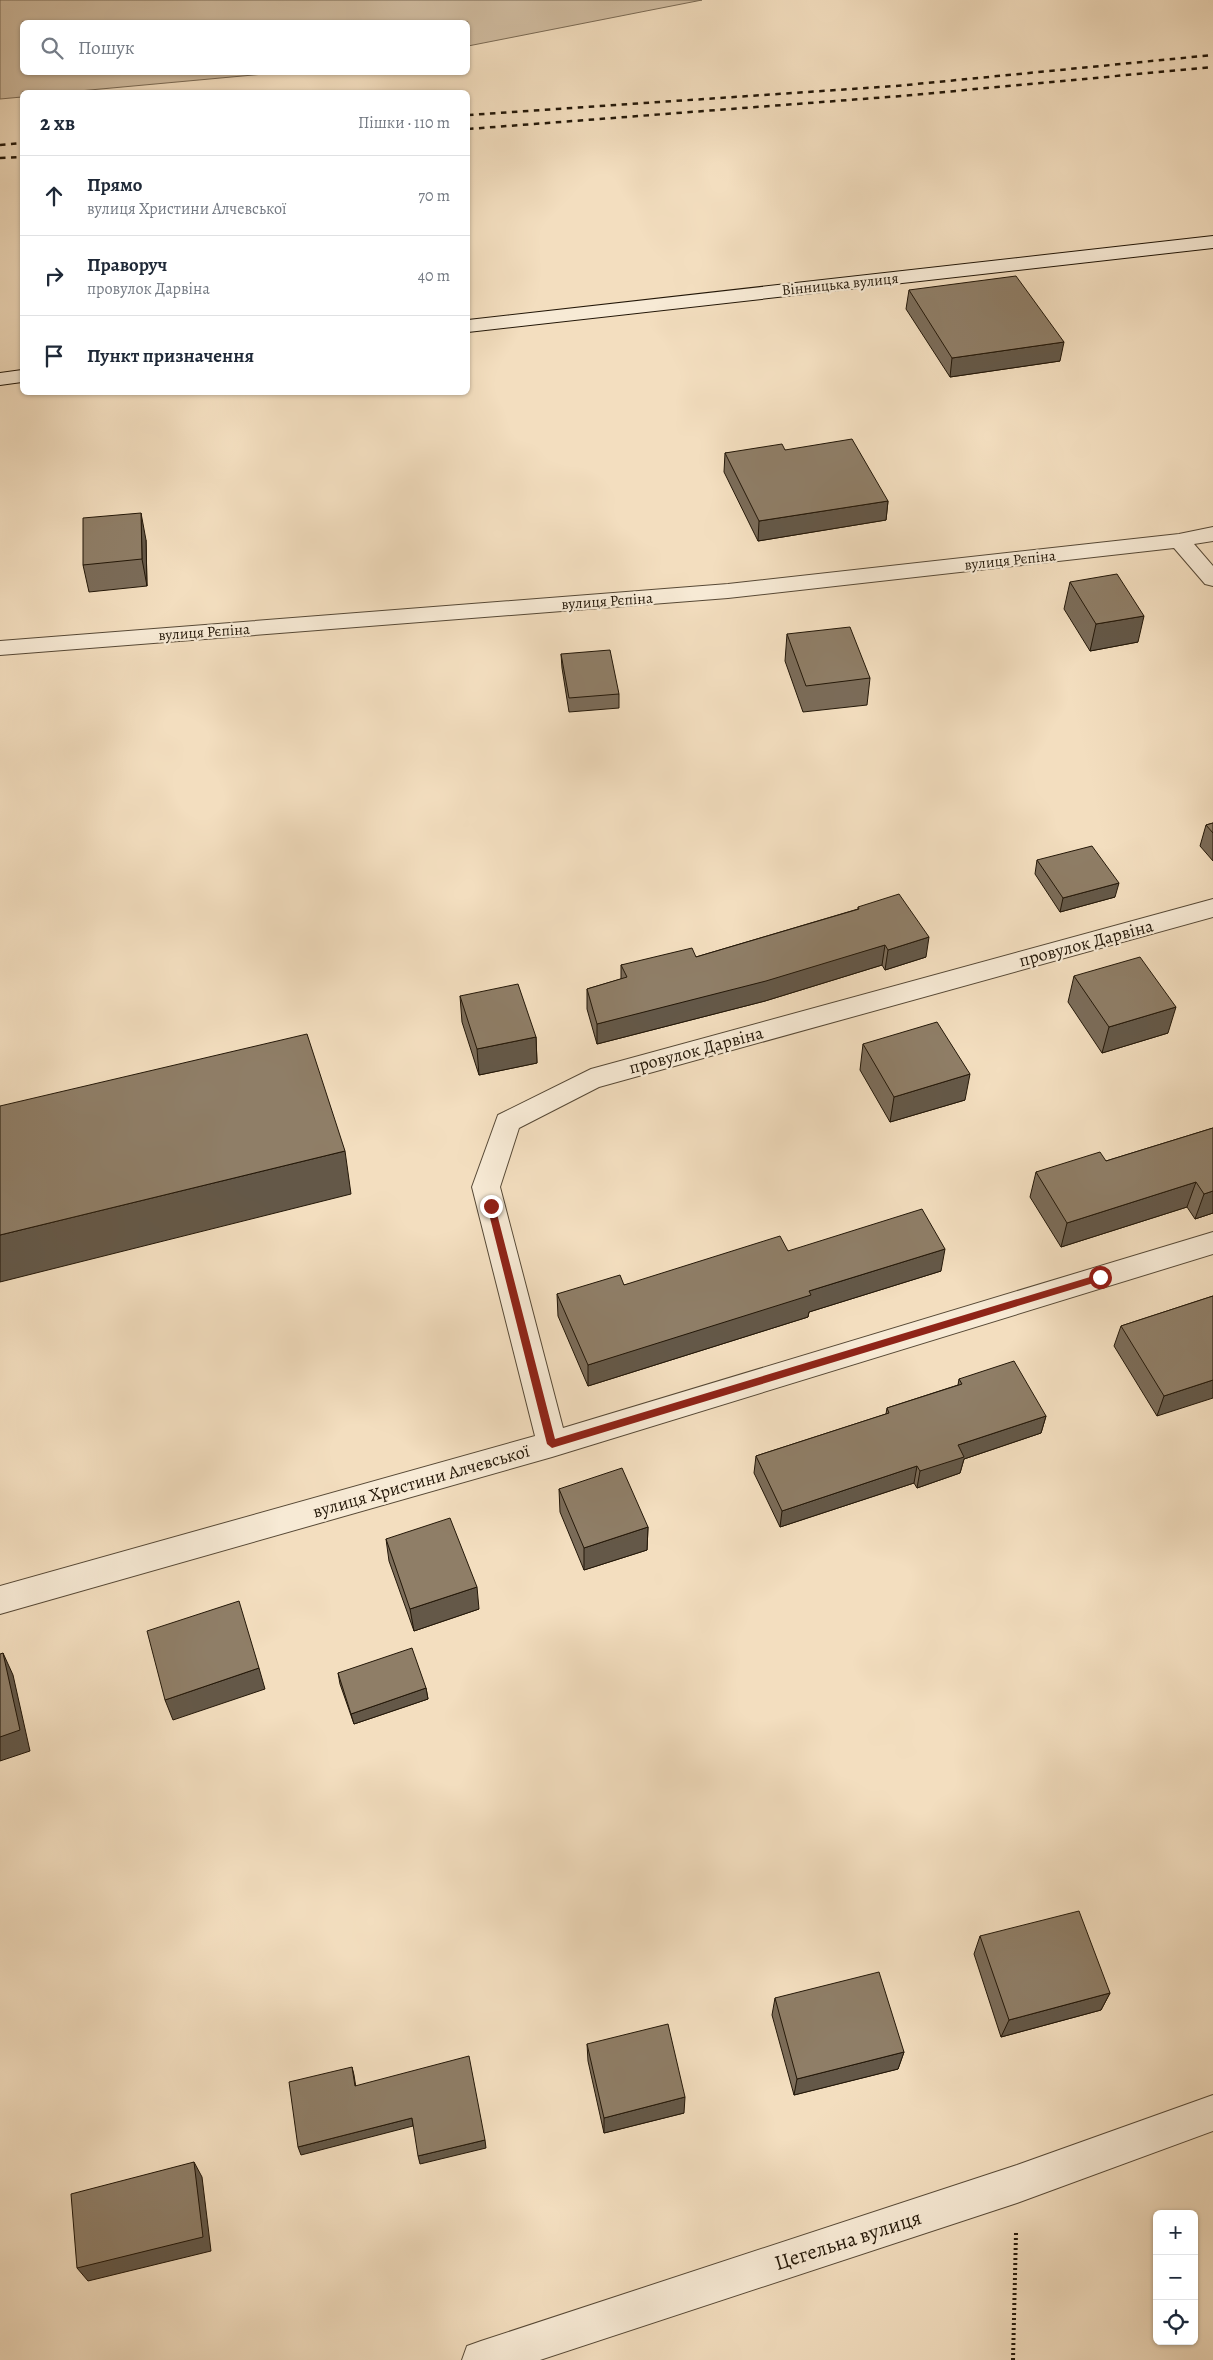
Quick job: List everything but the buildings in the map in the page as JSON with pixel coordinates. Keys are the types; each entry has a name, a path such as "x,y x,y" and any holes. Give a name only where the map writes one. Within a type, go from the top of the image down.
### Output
{"street":[{"name":"Вінницька вулиця","path":"470,326 1213,242"},
{"path":"0,379 20,376"},
{"name":"вулиця Рєпіна","path":"0,648 728,591 1180,540 1213,534"},
{"path":"1180,540 1213,579"},
{"name":"провулок Дарвіна","path":"552,1444 486,1188 508,1122 591,1079 1213,908"},
{"name":"вулиця Христини Алчевської","path":"0,1600 552,1444 1213,1243"},
{"name":"Цегельна вулиця","path":"481,2360 1018,2184 1213,2113"}],"path":[{"path":"1013,2360 1018,2184"}],"shaded area":[{"path":"0,0 702,0 470,46 470,20 20,20 20,75 253,75 90,90 20,90 20,97 0,99"}],"railway":[{"path":"470,115 896,86 1213,55"},
{"path":"470,129 901,96 1213,67"},
{"path":"0,145 20,143"},
{"path":"0,158 20,157"}],"route":[{"path":"491,1206 552,1444 1100,1277"}]}
